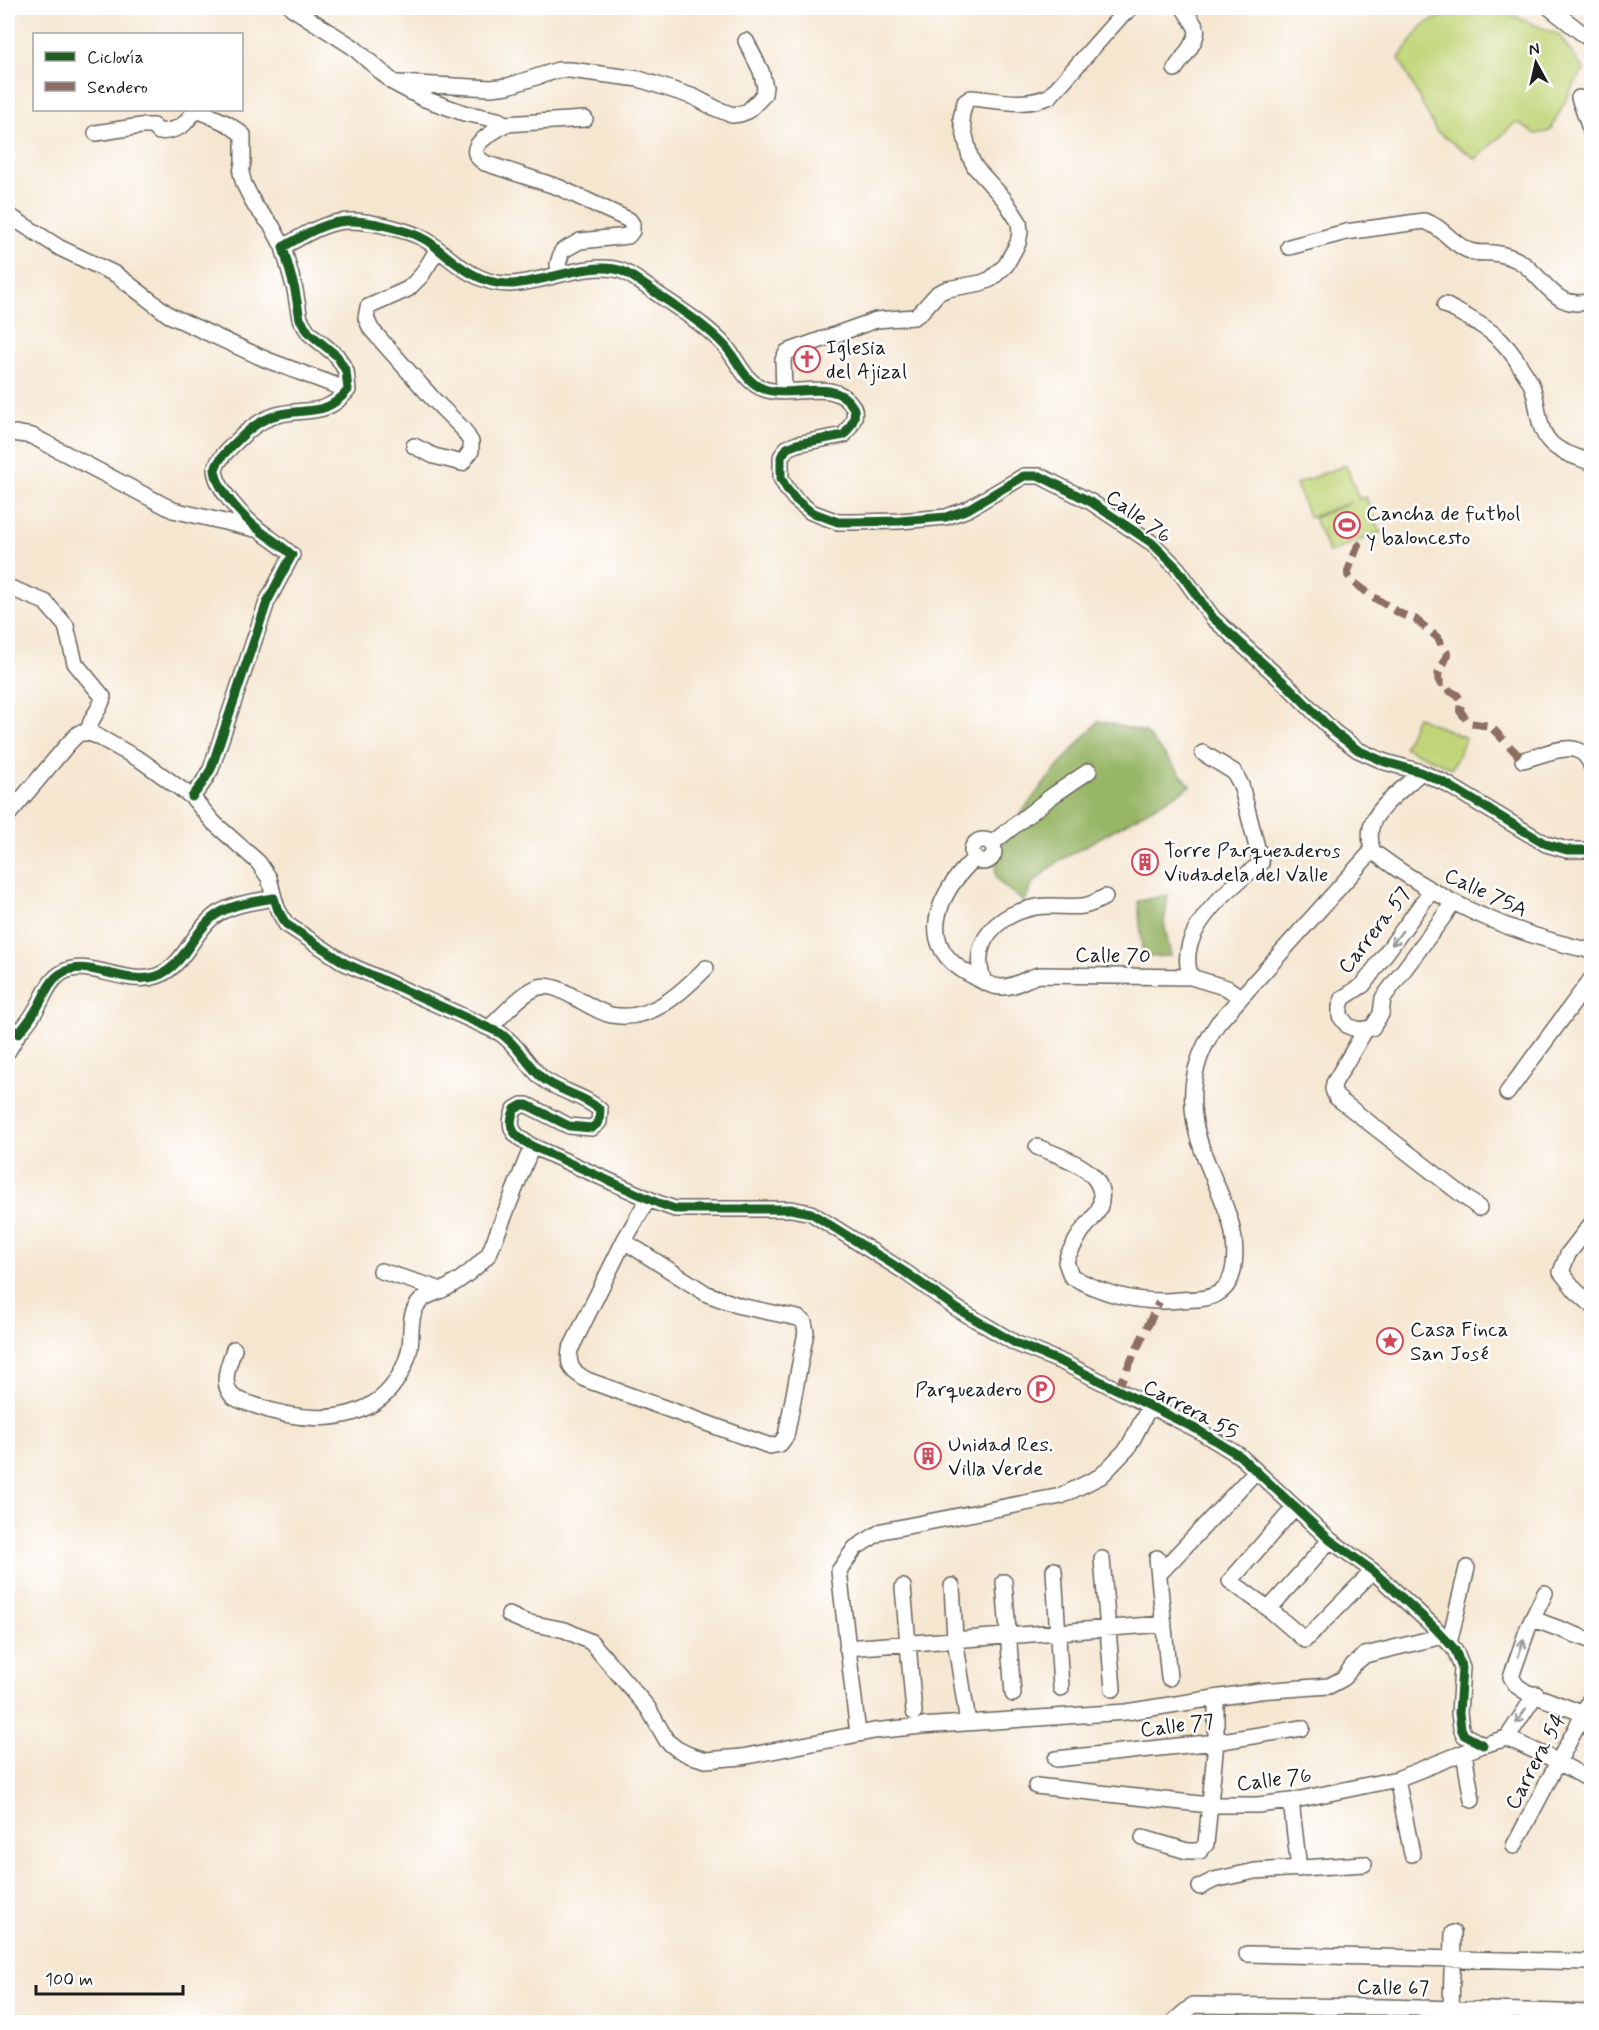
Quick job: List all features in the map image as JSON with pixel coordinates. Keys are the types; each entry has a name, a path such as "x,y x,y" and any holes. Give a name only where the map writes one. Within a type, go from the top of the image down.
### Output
{"street":[{"path":"292,8 353,47 394,83 422,98 464,113 498,120 506,124 585,119"},
{"path":"283,247 323,225 348,220 368,221 419,234 448,259 478,277 493,282 510,284 559,274 612,269 632,276 715,337 734,357 742,371 759,387 784,392 783,360 787,352 876,320 914,317 938,293 992,279 1006,265 1018,243 1019,222 1004,199 975,167 970,157 961,118 965,102 971,98 990,102 1034,101 1050,96 1120,17 1131,8"},
{"path":"1175,69 1197,33 1184,8"},
{"path":"1550,8 1592,42"},
{"path":"394,83 491,88 508,86 558,70 570,70 639,79 694,97 732,114 740,114 748,111 759,100 765,87 761,70 746,41"},
{"path":"1579,98 1592,134"},
{"path":"96,133 141,126 153,126 159,132 173,130 183,125 192,114 200,111 228,124 243,135 241,173 244,184 255,206 272,226 283,247 300,319 309,333 337,356 346,371 348,390 339,401 322,409 277,415 261,422 249,429 217,464 218,482 236,507 259,530 292,555 267,603 211,769 192,797"},
{"path":"506,124 480,140 476,153 479,159 558,187 632,224 632,231 628,236 580,241 562,251 558,257 559,274"},
{"path":"8,215 60,248 117,275 169,315 267,360 348,390"},
{"path":"1289,247 1346,232 1424,221 1435,225 1449,238 1471,251 1500,254 1521,262 1559,298 1577,304 1592,301"},
{"path":"414,446 434,456 462,463 471,452 471,442 463,429 371,329 366,312 368,308 408,289 421,276 438,249"},
{"path":"1445,305 1487,327 1499,336 1519,362 1533,388 1545,436 1555,447 1592,463"},
{"name":"Calle 76","path":"784,392 832,391 848,400 855,411 854,419 844,435 797,444 787,448 781,458 781,478 787,489 811,512 838,522 900,522 946,517 968,509 1024,476 1040,476 1091,502 1152,543 1177,568 1213,618 1334,732 1359,750 1385,762 1421,772 1445,783 1546,844 1567,850 1592,850"},
{"path":"8,435 14,433 32,436 173,510 259,530"},
{"path":"8,586 45,602 66,626 75,663 104,697 90,722 90,733"},
{"path":"8,815 69,743 79,733 90,733 142,761 192,797 214,823 258,862 268,878 278,910 286,924 345,963 489,1028 512,1041 542,1077 565,1091 591,1102 600,1110 599,1122 592,1128 570,1126 528,1105 515,1109 511,1123 515,1135 532,1146 648,1199 624,1241 570,1350 568,1361 571,1369 587,1380 770,1446 780,1444 786,1436 806,1332 804,1322 798,1318 740,1306 707,1294 624,1241"},
{"path":"1523,760 1570,747 1584,753 1589,758 1592,768"},
{"path":"1191,976 1187,965 1188,947 1193,934 1230,889 1261,863 1241,785 1234,772 1203,753"},
{"path":"1385,762 1395,780 1390,801"},
{"path":"984,982 965,972 946,956 940,945 939,909 944,894 962,869 975,858 979,861 990,859 993,854 991,844 1052,796 1089,771"},
{"path":"1037,1147 1082,1166 1092,1176 1098,1187 1100,1200 1098,1211 1068,1255 1066,1262 1071,1276 1110,1294 1137,1300 1159,1302 1185,1300 1207,1298 1220,1293 1229,1284 1232,1274 1233,1234 1194,1120 1192,1092 1196,1067 1203,1047 1218,1023 1371,845 1371,826 1377,814 1421,772"},
{"name":"Calle 75A","path":"1371,845 1431,891 1452,903 1519,932 1592,951"},
{"name":"Carrera 57","path":"1366,1029 1353,1028 1343,1021 1339,1011 1341,1002 1347,995 1360,989 1431,891"},
{"path":"984,982 979,960 982,943 989,933 1010,916 1039,906 1083,906 1105,897"},
{"path":"8,1051 13,1030 37,1008 50,984 71,968 81,967 134,979 159,975 174,966 195,936 212,918 227,909 274,898"},
{"path":"1452,903 1383,998 1382,1014 1372,1028 1366,1029 1334,1083 1333,1089 1336,1097 1479,1208"},
{"path":"489,1028 528,992 539,987 550,987 564,992 608,1014 632,1016 655,1009 680,994 706,968"},
{"name":"Calle 70","path":"984,982 1000,987 1010,987 1032,976 1041,975 1191,976 1227,988 1240,998"},
{"path":"1507,1092 1592,978"},
{"path":"234,1349 225,1380 230,1393 238,1399 261,1408 289,1415 318,1418 338,1417 362,1410 382,1398 395,1383 404,1365 410,1349 411,1322 415,1308 422,1298 449,1287 481,1263 489,1254 532,1146"},
{"name":"Carrera 55","path":"648,1199 675,1209 791,1209 811,1213 956,1308 1015,1343 1064,1363 1198,1430 1232,1450 1330,1540 1373,1571 1455,1650 1462,1668 1459,1713 1461,1728 1464,1735 1483,1745"},
{"path":"1592,1223 1568,1254 1562,1272 1565,1278 1592,1305"},
{"path":"381,1271 442,1290"},
{"path":"858,1734 839,1571 855,1548 882,1531 1061,1497 1101,1476 1128,1448 1150,1406"},
{"path":"1169,1678 1158,1566 1256,1472"},
{"path":"1294,1508 1230,1581 1269,1609 1305,1640 1373,1571"},
{"path":"1269,1609 1330,1540"},
{"path":"1102,1559 1113,1689"},
{"path":"509,1615 525,1622 565,1630 591,1642 648,1708 667,1741 689,1755 706,1760 742,1758 858,1734 921,1726 1126,1712 1259,1691 1329,1686 1344,1678 1353,1665 1365,1655 1446,1640 1467,1568"},
{"path":"1054,1570 1061,1688"},
{"path":"1004,1582 1013,1694"},
{"path":"952,1586 956,1639 968,1723"},
{"path":"903,1587 914,1712"},
{"path":"1545,1593 1511,1677 1517,1686 1526,1692 1588,1715"},
{"path":"1533,1618 1592,1641"},
{"path":"847,1648 1164,1624"},
{"path":"1536,1694 1507,1738 1592,1780"},
{"name":"Carrera 54","path":"1514,1846 1557,1763 1588,1715 1592,1695"},
{"path":"1143,1838 1187,1851 1200,1851 1206,1844 1216,1742 1216,1698"},
{"name":"Calle 77","path":"1056,1759 1216,1742 1302,1728"},
{"name":"Calle 76","path":"1036,1786 1209,1805 1258,1805 1291,1801 1397,1779 1483,1745 1507,1738"},
{"path":"1464,1753 1472,1800"},
{"path":"1397,1779 1412,1854"},
{"path":"1291,1801 1299,1869"},
{"path":"1200,1887 1214,1880 1255,1871 1364,1864"},
{"path":"1451,2009 1453,1933"},
{"path":"1247,1954 1589,1962"},
{"name":"Calle 67","path":"1173,2022 1193,2005 1384,2015 1451,2009 1592,2013"}],"green space":[{"path":"1500,10 1559,35 1584,70 1573,86 1550,131 1536,134 1516,122 1476,159 1436,131 1399,58 1424,24 1450,13"},
{"path":"1346,465 1359,499 1366,497 1381,532 1329,553 1314,518 1351,502 1309,518 1296,484"},
{"path":"1417,717 1466,738 1452,768 1404,747"},
{"path":"1099,721 1145,732 1191,786 1059,861 1033,883 1024,902 997,878 997,862 1004,842 1034,796"},
{"path":"1168,895 1164,923 1171,956 1143,957 1138,901"}],"marked path":[{"path":"1356,543 1358,545 1348,571 1352,581 1401,614 1415,619 1437,637 1447,653 1438,676 1440,683 1445,683 1450,691 1461,700 1460,711 1469,723 1490,726 1523,760"},
{"path":"1117,1390 1159,1302"}],"cycle path":[{"path":"192,797 211,769 267,602 292,555 238,510 225,494 215,469 226,452 259,423 277,415 323,408 340,399 348,390 346,371 337,356 309,333 300,319 283,247 324,226 336,222 361,221 418,236 471,273 500,283 523,283 596,268 622,271 708,330 725,346 746,376 757,386 787,392 824,390 845,398 853,407 855,414 844,435 797,444 787,448 781,457 781,478 795,499 811,512 838,522 900,521 946,517 968,509 1024,476 1040,476 1091,502 1152,543 1177,568 1213,618 1289,687 1334,732 1358,750 1445,783 1546,844 1567,850 1592,850"},
{"path":"8,1025 18,1034 33,1015 49,985 56,977 70,969 81,968 131,978 157,976 174,965 213,917 234,906 274,898 286,924 345,963 500,1033 542,1078 600,1110 599,1122 592,1128 569,1126 527,1105 522,1105 515,1109 512,1116 512,1127 517,1136 532,1146 675,1209 791,1209 811,1213 905,1272 956,1308 1015,1343 1064,1363 1198,1430 1240,1456 1330,1540 1373,1571 1433,1626 1455,1650 1462,1668 1459,1713 1461,1728 1464,1735 1483,1745"}],"place":[{"name":"Iglesia del Ajizal","path":"807,359"},
{"name":"Cancha de futbol y baloncesto","path":"1347,525"},
{"name":"Torre Parqueaderos Viudadela del Valle","path":"1145,862"},
{"name":"Casa Finca San José","path":"1390,1341"},
{"name":"Parqueadero","path":"1041,1389"},
{"name":"Unidad Res. Villa Verde","path":"928,1456"}]}
